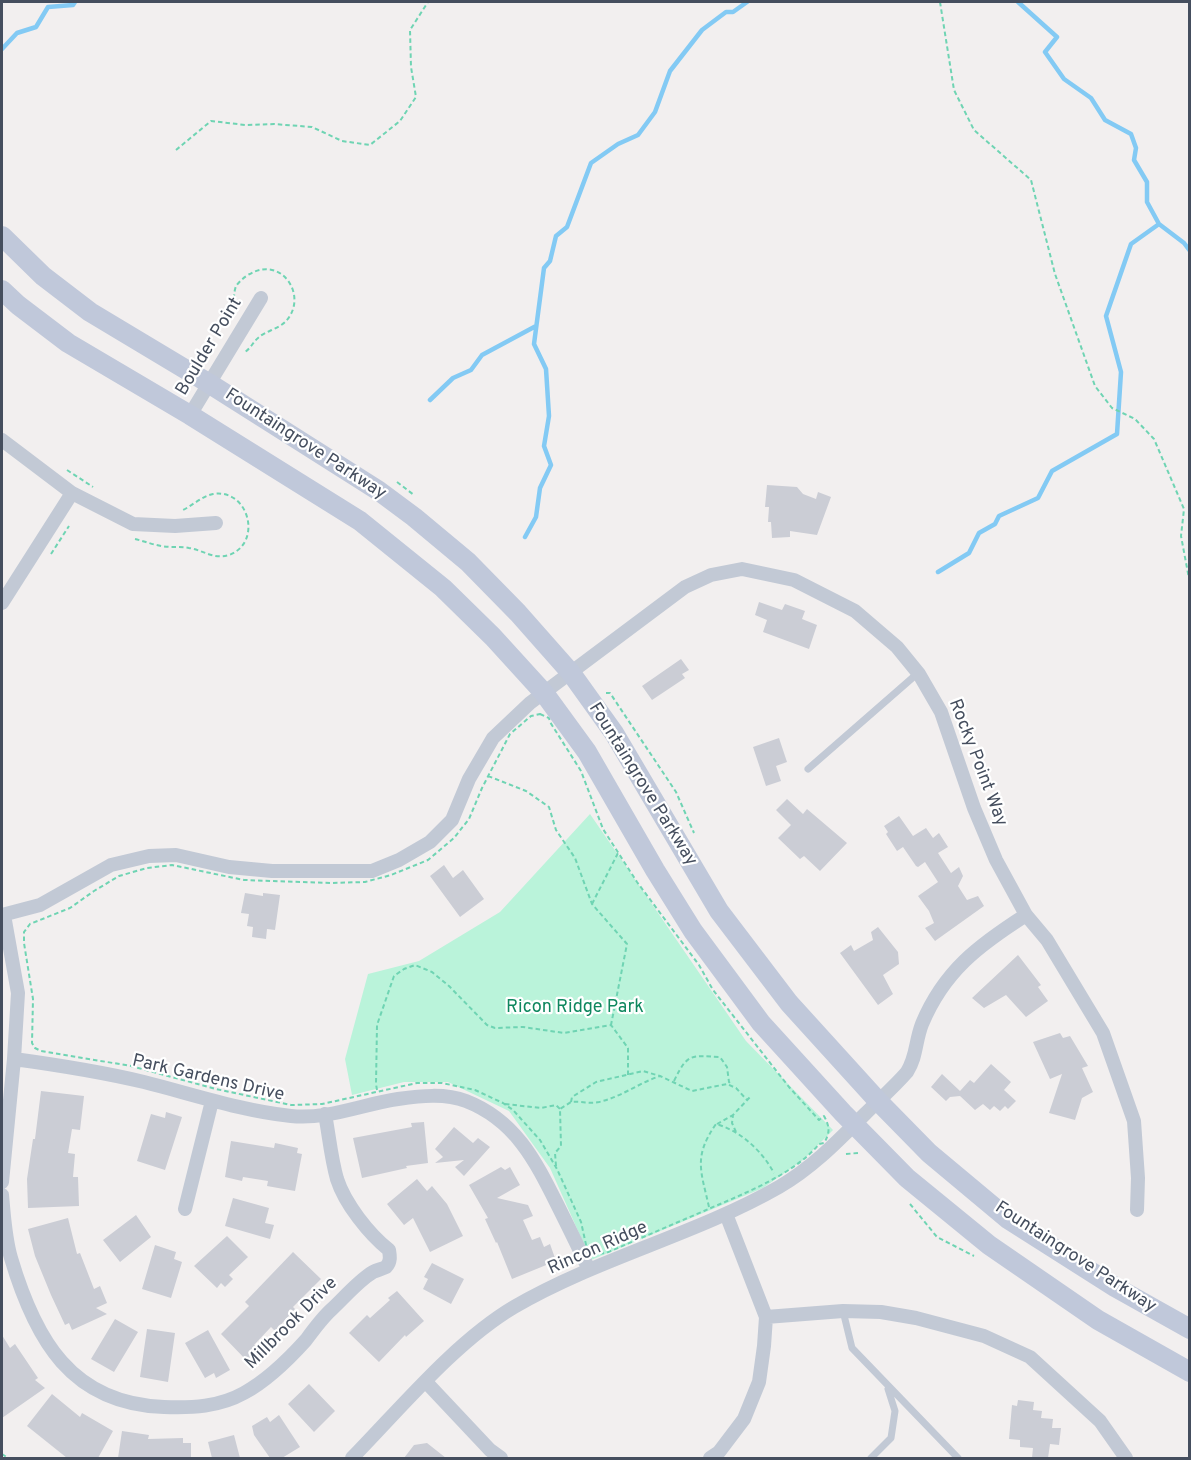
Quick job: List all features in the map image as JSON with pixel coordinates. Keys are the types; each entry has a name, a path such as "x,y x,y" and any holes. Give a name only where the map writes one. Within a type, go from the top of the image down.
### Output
{"main road":[{"name":"Fountaingrove Parkway","path":"2,236 43,276 90,312 210,384 379,491 468,562 518,613 570,673 614,733 719,911 789,1003 878,1101 929,1153 1008,1219 1115,1287 1190,1329"},
{"name":"Fountaingrove Parkway","path":"2,290 68,343 190,415 360,521 443,588 544,693 587,752 693,931 761,1023 854,1125 907,1179 989,1245 1098,1320 1190,1372"}],"street":[{"name":"Boulder Point","path":"190,415 261,297"},
{"path":"2,440 72,493 133,524 175,526 216,523"},
{"path":"2,603 72,493"},
{"name":"Rocky Point Way","path":"3,915 40,905 111,865 149,856 176,855 229,867 272,871 372,871 399,860 430,842 452,820 469,779 493,738 530,703 686,586 711,575 742,569 794,580 855,611 897,647 918,673 941,712 982,829 996,860 1026,915 1047,940 1103,1033 1134,1121 1138,1178 1137,1210"},
{"path":"2,1182 18,993 3,915"},
{"name":"Rincon Ridge","path":"352,1458 476,1334 514,1308 589,1270 726,1214 800,1174 841,1139 902,1079 914,1060 922,1025 943,985 965,958 993,936 1026,915"},
{"name":"Park Gardens Drive","path":"14,1059 143,1082 212,1101 292,1116 325,1114 380,1097 428,1096 465,1101 487,1112 522,1142 535,1160 589,1270"},
{"path":"185,1209 212,1101"},
{"name":"Millbrook Drive","path":"2,1195 10,1257 33,1318 58,1359 83,1383 103,1395 150,1407 189,1408 220,1403 243,1394 268,1378 304,1342 328,1313 373,1272 386,1267 390,1259 389,1250 376,1239 358,1216 338,1180 325,1114"},
{"path":"710,1458 719,1452 744,1419 759,1382 766,1317 726,1214"},
{"path":"766,1317 843,1311 881,1312 916,1318 984,1336 1030,1357 1100,1421 1126,1458"},
{"path":"426,1382 490,1450 501,1458"}],"lane":[{"path":"808,769 918,673"},
{"path":"843,1311 844,1323 852,1348 958,1458"},
{"path":"871,1458 891,1438 895,1412 887,1386"}],"path":[{"path":"176,150 211,121 245,125 274,124 312,127 342,141 370,145 400,121 416,97 411,67 410,30 428,2"},
{"path":"940,2 954,90 974,130 1031,180 1056,274 1095,386 1112,408 1135,419 1154,439 1184,510 1181,536 1190,584"},
{"path":"61,467 97,489"},
{"path":"135,539 162,546 191,548 215,557 229,555 242,547 248,536 249,522 245,510 235,499 225,494 205,497 173,514"},
{"path":"51,554 69,525"},
{"path":"602,687 606,693 610,693 676,792 698,841"},
{"path":"540,714 549,718 549,722 581,771 603,829 618,853 699,965 713,990 789,1087 819,1120 824,1116 829,1125 824,1143 819,1144 776,1177 748,1192 601,1254 590,1252 584,1241 581,1222 557,1169 555,1153 561,1146 560,1109 556,1105 541,1107 503,1103 475,1090 442,1083 417,1083 380,1097 291,1105 216,1089 122,1064 41,1051 34,1048 32,1043 33,999 24,943 24,932 30,924 70,908 119,876 147,868 172,864 244,880 331,883 365,882 391,875 428,860 454,838 469,819 510,734 531,716 540,714"},
{"path":"488,776 526,791 549,807 556,830 575,858 592,904 627,944 611,1025 628,1048 628,1075"},
{"path":"592,904 618,853"},
{"path":"380,1097 376,1084 377,1025 394,976 415,965 432,972 487,1025 495,1028 523,1027 564,1034 611,1025"},
{"path":"674,1081 682,1065 698,1055 720,1058 726,1067 729,1082 747,1100"},
{"path":"560,1109 571,1102 572,1097 596,1082 643,1071 674,1081 692,1091 727,1084 735,1088"},
{"path":"571,1102 585,1104 598,1102 615,1097 643,1081 660,1076"},
{"path":"709,1208 699,1166 707,1137 716,1124 733,1115 751,1095"},
{"path":"733,1115 732,1123 736,1132"},
{"path":"716,1124 736,1132 766,1159 776,1177"},
{"path":"843,1154 861,1153"},
{"path":"2,1454 8,1458"}],"green space":[{"name":"Ricon Ridge Park","path":"590,814 746,1041 833,1130 803,1160 763,1188 591,1260 550,1168 509,1111 448,1082 404,1082 352,1095 345,1059 368,974 419,961 500,912"}],"building":[{"path":"767,485 797,487 803,494 816,499 818,492 831,497 817,535 790,531 790,537 772,538 771,522 768,522 769,507 765,507"},
{"path":"759,602 782,610 785,604 805,611 802,619 817,625 809,649 763,632 767,620 755,615"},
{"path":"681,659 689,670 682,674 685,678 652,700 642,686"},
{"path":"779,738 787,762 776,766 781,781 766,786 753,747"},
{"path":"787,799 803,814 807,809 847,843 820,871 804,856 800,859 778,838 791,825 776,810"},
{"path":"899,816 913,836 926,828 933,838 939,833 948,847 938,853 951,873 959,867 963,876 958,886 967,900 978,896 984,906 935,941 925,928 934,923 929,911 918,896 938,882 925,862 916,866 903,847 897,851 886,834 888,832 884,826"},
{"path":"444,865 453,878 463,870 484,899 460,917 430,876"},
{"path":"245,893 263,896 263,893 280,895 275,930 267,929 266,939 252,937 253,927 247,926 249,914 241,913"},
{"path":"878,927 898,952 899,964 883,975 893,994 878,1005 840,953 851,945 854,951 873,940 871,932"},
{"path":"1018,955 1041,985 1038,987 1048,1001 1026,1017 1006,995 984,1008 972,998"},
{"path":"1060,1033 1063,1038 1070,1036 1088,1066 1082,1068 1093,1092 1082,1098 1075,1120 1049,1113 1062,1074 1050,1079 1033,1042"},
{"path":"991,1064 1011,1082 1004,1090 1016,1101 1008,1109 1005,1106 1000,1111 994,1106 990,1110 983,1104 975,1110 960,1096 950,1097 946,1101 931,1087 942,1074 960,1091 970,1080 974,1083"},
{"path":"41,1091 84,1096 80,1130 72,1129 68,1153 75,1154 73,1177 78,1177 79,1206 28,1208 27,1179"},
{"path":"166,1112 182,1117 165,1170 137,1161 151,1114 165,1118"},
{"path":"424,1122 428,1163 406,1166 407,1168 362,1178 353,1138 412,1127 411,1123"},
{"path":"454,1127 473,1143 478,1138 490,1147 464,1176 455,1167 464,1160 435,1163 443,1157 435,1149"},
{"path":"231,1141 274,1148 275,1143 298,1148 297,1153 302,1154 295,1191 267,1186 268,1181 243,1177 242,1181 225,1177"},
{"path":"501,1167 505,1170 510,1167 520,1185 497,1198 528,1205 533,1216 523,1220 532,1240 540,1237 544,1247 550,1244 556,1261 512,1279 485,1219 488,1218 469,1185"},
{"path":"417,1179 427,1191 432,1186 447,1204 463,1236 430,1252 413,1218 404,1225 387,1204"},
{"path":"233,1198 269,1208 265,1223 274,1225 270,1239 225,1226"},
{"path":"136,1215 151,1237 120,1262 103,1240"},
{"path":"68,1218 77,1254 80,1253 94,1289 100,1286 107,1303 96,1308 107,1314 72,1330 69,1323 65,1325 51,1295 35,1256 28,1229"},
{"path":"227,1236 248,1257 229,1275 233,1279 225,1287 221,1283 217,1288 194,1266"},
{"path":"155,1245 176,1252 174,1259 182,1262 171,1298 142,1289"},
{"path":"293,1252 321,1279 293,1307 295,1309 275,1331 271,1327 254,1345 260,1350 248,1362 221,1334 249,1306 245,1302"},
{"path":"432,1263 464,1279 451,1304 423,1289 428,1279 424,1277"},
{"path":"397,1291 424,1321 406,1337 405,1335 379,1362 349,1333 367,1315 370,1318"},
{"path":"115,1319 138,1332 114,1372 91,1359"},
{"path":"147,1329 175,1333 168,1382 140,1377"},
{"path":"208,1330 230,1370 216,1378 214,1373 205,1378 185,1343"},
{"path":"2,1335 10,1348 15,1344 38,1378 35,1380 45,1388 2,1418"},
{"path":"309,1384 335,1411 314,1432 288,1404"},
{"path":"52,1394 80,1417 82,1413 113,1431 98,1458 67,1458 27,1426"},
{"path":"1018,1400 1034,1402 1033,1410 1042,1411 1041,1418 1053,1419 1052,1428 1061,1428 1059,1445 1050,1444 1048,1458 1032,1458 1033,1448 1020,1447 1020,1440 1009,1439 1012,1405 1017,1406"},
{"path":"279,1415 300,1447 282,1458 270,1458 254,1435 252,1426 267,1417 270,1422"},
{"path":"122,1431 149,1435 148,1439 183,1438 183,1443 191,1443 191,1458 118,1458"},
{"path":"234,1435 240,1458 212,1458 208,1442"},
{"path":"427,1443 446,1458 404,1458 414,1445"}],"waterway":[{"path":"2,49 17,33 36,27 48,7 73,5 75,2"},
{"path":"525,537 536,517 540,488 551,465 544,446 549,416 546,369 534,344 544,268 550,261 556,236 567,227 591,163 618,144 638,135 655,112 670,71 702,30 726,12 733,12 747,2"},
{"path":"938,572 969,553 979,533 995,524 999,516 1038,498 1052,471 1117,434 1121,372 1106,316 1131,244 1159,224 1147,202 1147,182 1134,160 1136,148 1131,134 1105,120 1091,98 1064,79 1045,52 1057,37 1018,2"},
{"path":"1159,224 1184,243 1190,251"},
{"path":"430,400 453,378 471,370 482,355 536,326"}]}
